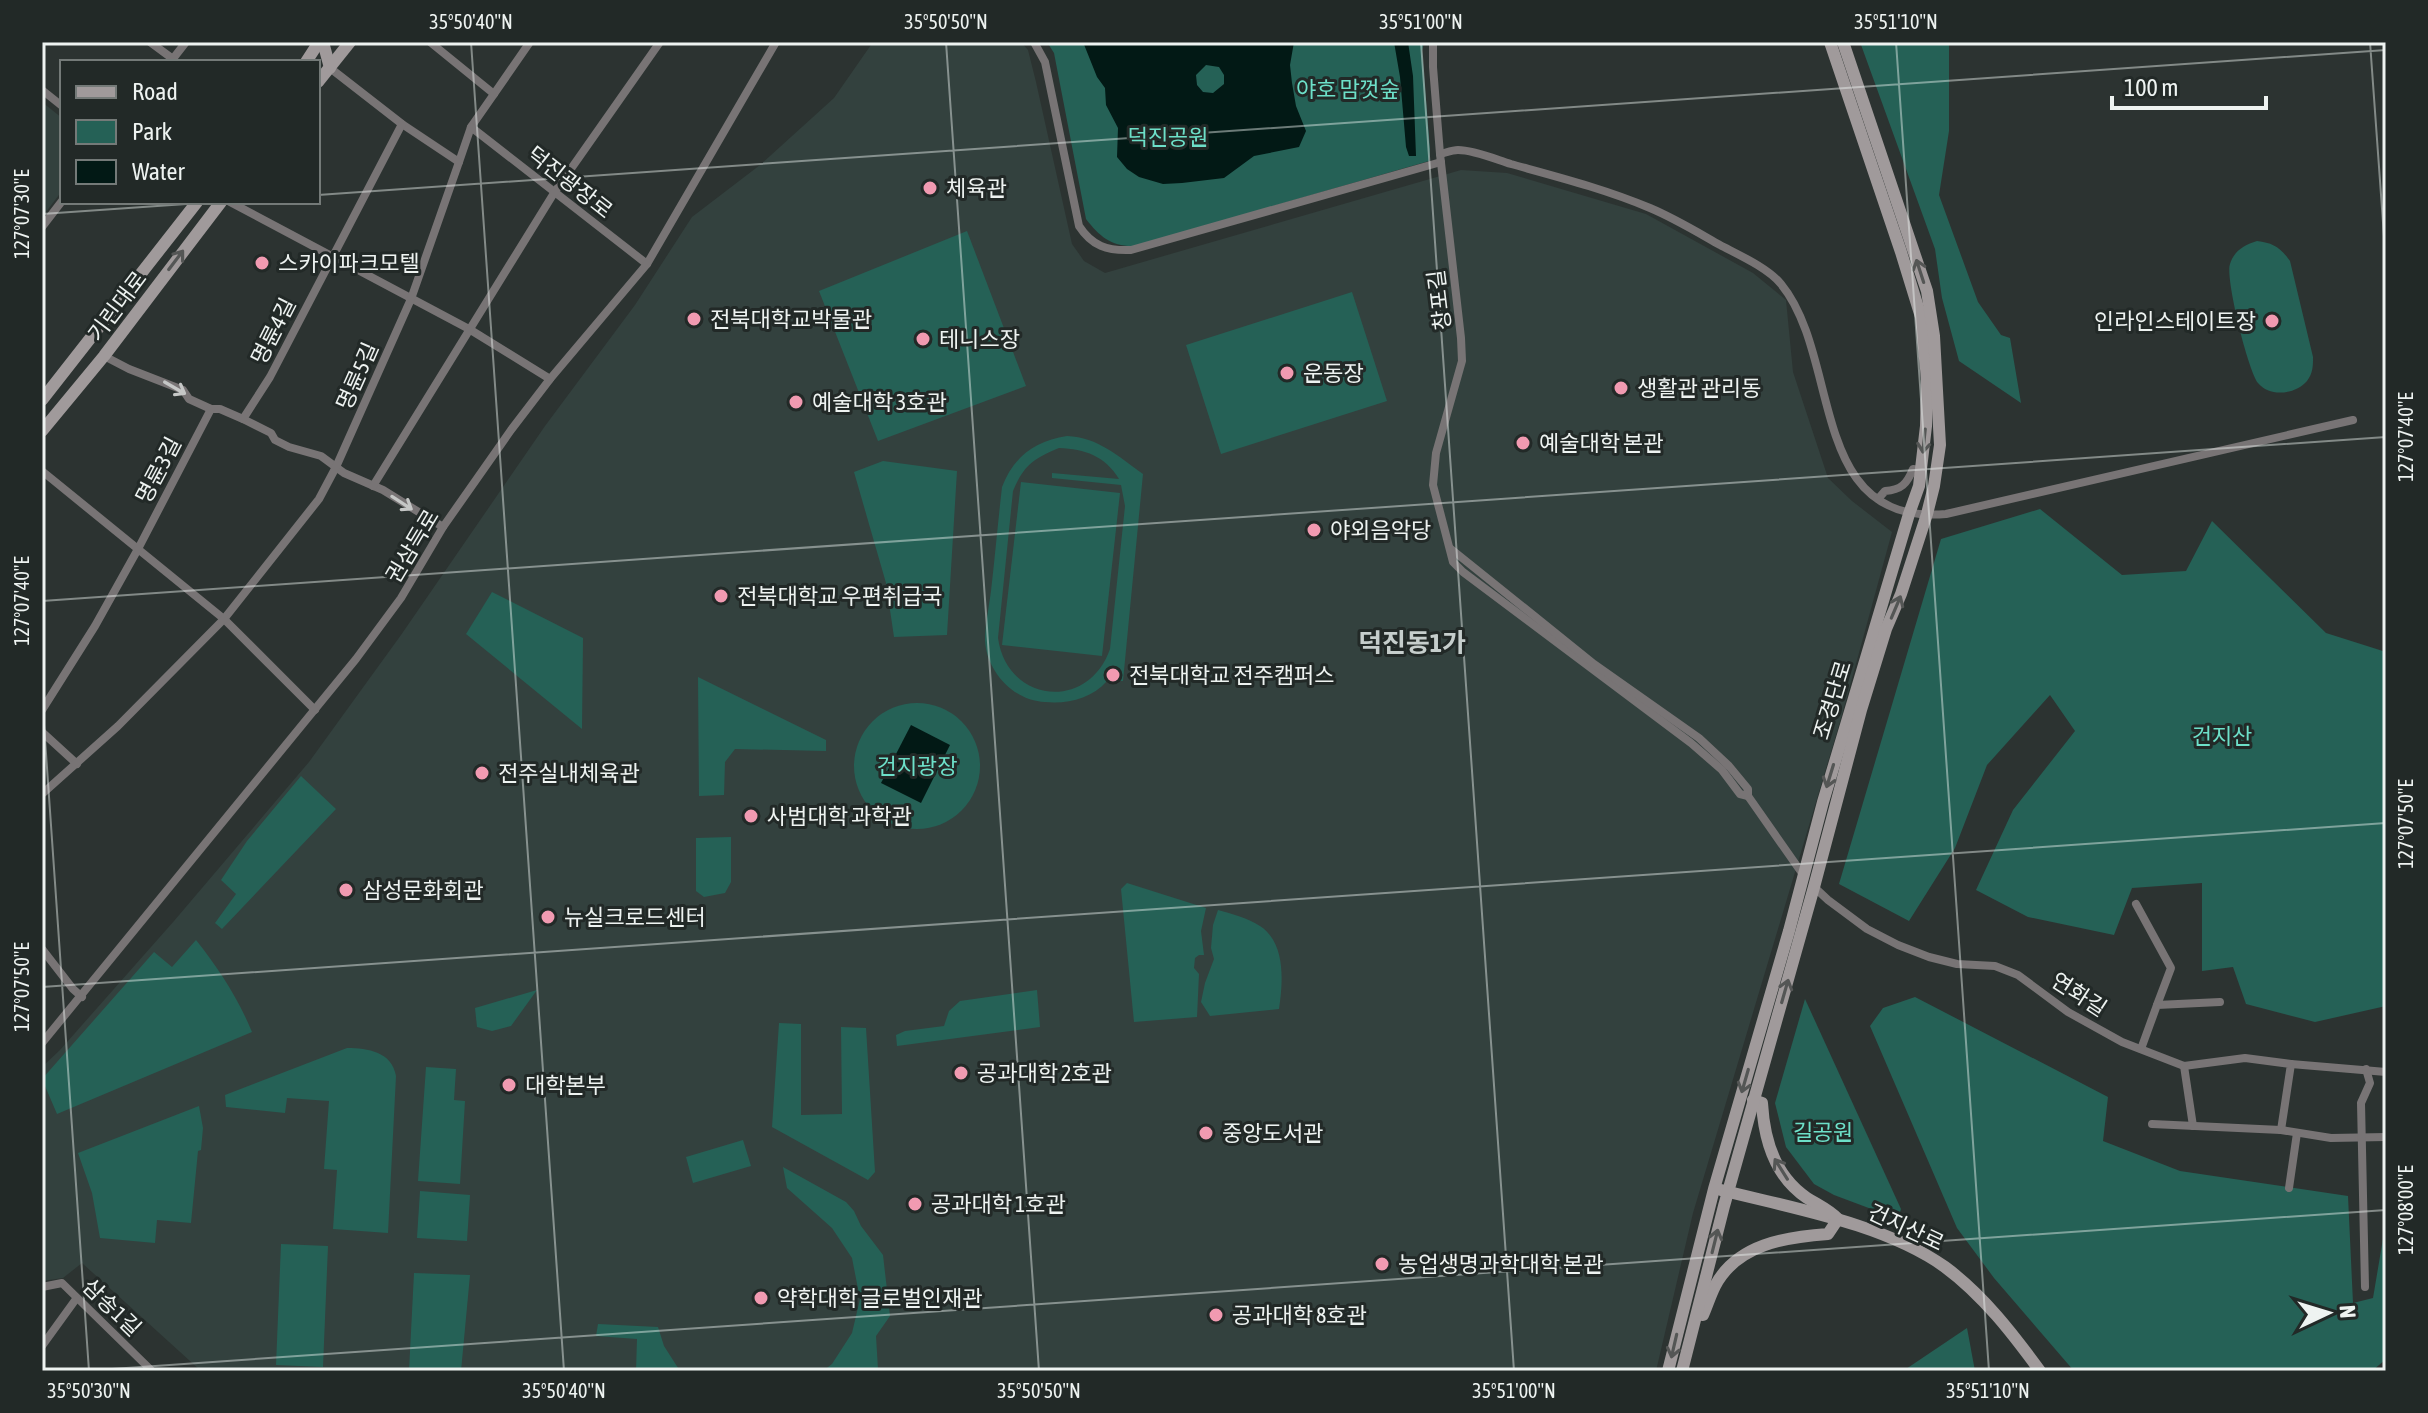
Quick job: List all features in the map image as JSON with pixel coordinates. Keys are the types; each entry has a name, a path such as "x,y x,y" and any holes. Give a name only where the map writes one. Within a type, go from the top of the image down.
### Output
{"street":[{"path":"150,42 172,60 186,42"},
{"path":"326,42 340,56"},
{"path":"308,60 326,42"},
{"path":"326,42 330,68 402,124 459,162 471,127 530,42"},
{"path":"320,80 350,42"},
{"path":"430,42 494,94"},
{"path":"373,486 554,193 660,42"},
{"name":"권삼득로","path":"42,1043 315,710 401,598 443,527 511,430 647,264 776,42"},
{"path":"1034,42 1045,62 1079,226 1097,246 1113,251 1139,248 1458,150 1580,183 1641,204 1746,258 1780,282 1798,309 1838,445 1854,478 1878,499 1909,514 1946,514 2353,420"},
{"name":"창포길","path":"1433,42 1440,158 1462,361 1436,453 1433,485 1453,562 1722,770 1740,794 1748,796 1804,877"},
{"name":"조경단로","path":"1668,1371 1714,1189 1823,802 1919,486 1921,470 1927,379 1921,317 1830,42"},
{"name":"조경단로","path":"1682,1371 1861,710 1927,514 1940,445 1934,336 1927,291 1843,42"},
{"path":"42,90 60,104"},
{"path":"332,257 402,124"},
{"name":"덕진광장로","path":"471,127 647,264"},
{"name":"명륜5길","path":"336,467 411,299 459,162"},
{"path":"42,227 60,204"},
{"name":"기린대로","path":"42,400 195,204"},
{"name":"기린대로","path":"42,431 104,356 219,204"},
{"path":"234,204 469,329 550,379"},
{"name":"명륜4길","path":"243,419 270,377 332,257"},
{"path":"104,356 183,390 189,399 211,409 220,409 243,419 271,433 275,440 289,447 321,456 443,527"},
{"name":"명륜3길","path":"42,710 95,626 211,409"},
{"path":"42,794 118,726 224,619 319,499 336,467"},
{"path":"1878,499 1885,491 1898,490 1908,481 1913,469 1921,470"},
{"path":"42,471 224,619 315,710"},
{"path":"42,732 77,764"},
{"name":"연화길","path":"1804,877 1839,909 1877,934 1929,957 1957,964 1995,966 2018,975 2068,1012 2122,1042 2184,1066 2245,1058 2386,1072"},
{"path":"2136,904 2171,968 2141,1049"},
{"path":"42,949 82,997"},
{"path":"2157,1005 2220,1002"},
{"path":"2281,1130 2291,1064"},
{"path":"2184,1066 2193,1126"},
{"path":"2365,1287 2361,1103 2370,1083 2366,1069"},
{"path":"1690,1340 1715,1285 1728,1268 1757,1247 1798,1236 1828,1234 1838,1219 1827,1207 1806,1197 1788,1180 1769,1150 1762,1103 1753,1100"},
{"path":"2152,1124 2281,1130 2331,1138 2386,1137"},
{"path":"2289,1188 2297,1133"},
{"name":"건지산로","path":"1714,1189 1838,1219 1896,1241 1944,1266 1978,1296 2040,1371"},
{"name":"삼송1길","path":"42,1287 62,1283 152,1371"},
{"path":"42,1346 76,1299"}],"shaded area":[{"name":"전북대학교 전주캠퍼스","path":"873,42 1021,42 1028,50 1072,244 1084,261 1105,273 1461,170 1507,173 1646,214 1753,273 1786,300 1793,372 1828,478 1892,532 1842,715 1693,1213 1656,1371 201,1371 82,1263 63,1278 42,1281 42,1067 174,921 309,762 545,426 635,305 692,217 760,165 834,98"},
{"path":"42,102 60,116 60,194 42,217"}],"green space":[{"name":"덕진공원","path":"1047,42 1424,42 1429,161 1135,246 1113,243 1086,219 1054,53"},
{"path":"1860,42 1949,42 1949,131 1939,195 1978,302 2001,335 2010,338 2021,403 1959,361 1942,298 1935,249"},
{"name":"테니스장","path":"967,231 1026,386 878,441 819,291"},
{"name":"인라인스테이트장","path":"2257,241 2276,246 2290,261 2313,357 2312,372 2307,381 2290,391 2269,391 2258,383 2238,324 2230,264 2240,249"},
{"name":"운동장","path":"1352,292 1387,401 1221,454 1186,345"},
{"path":"1067,436 1089,440 1108,449 1143,474 1123,681 1107,681 1086,696 1054,702 1023,696 1004,683 991,663 985,641 1002,487 1019,459 1036,446","holes":["1059,448 1101,459 1119,479 1052,473 1052,478 1121,485 1125,506 1110,649 1099,669 1084,683 1067,690 1049,692 1032,687 1016,676 1004,660 998,638 1013,491 1021,475 1036,460"]},
{"path":"883,461 957,471 947,635 894,637 886,583 854,472"},
{"path":"1021,482 1120,493 1102,656 1002,645"},
{"name":"건지산","path":"2040,509 2122,575 2186,571 2212,521 2326,633 2386,652 2386,1006 2315,1022 2246,1004 2233,967 2202,971 2202,883 2132,888 2114,935 2028,917 1976,890 2013,810 2075,731 2050,695 1987,765 1955,848 1909,921 1839,884 1941,539"},
{"path":"492,592 583,638 582,729 466,634"},
{"path":"698,677 826,740 826,751 735,749 725,762 724,795 699,796"},
{"name":"건지광장","path":"917,703 941,708 962,721 975,742 980,766 975,790 962,811 941,824 917,829 893,824 872,811 859,790 854,766 859,742 872,721 893,708"},
{"path":"301,776 336,809 222,929 215,923 236,894 221,880 247,841"},
{"path":"731,837 731,882 725,893 704,897 696,891 696,838"},
{"path":"1127,883 1206,908 1201,931 1204,955 1195,958 1194,968 1199,974 1197,1017 1134,1022 1121,889"},
{"path":"1218,910 1255,923 1274,942 1282,975 1279,1009 1210,1016 1201,1002 1214,959 1211,948"},
{"path":"196,940 241,1007 252,1032 57,1114 42,1079 154,952 172,967"},
{"path":"537,990 511,1026 492,1031 477,1027 475,1008"},
{"path":"1037,990 1040,1027 897,1046 896,1035 905,1031 944,1026 949,1011 960,1001"},
{"path":"1915,997 2108,1097 2103,1141 2180,1171 2348,1196 2353,1303 2373,1298 2386,1221 2386,1359 2372,1371 2074,1371 1994,1278 1957,1228 1870,1026 1883,1008"},
{"name":"길공원","path":"1805,999 1901,1209 1898,1219 1834,1195 1814,1184 1786,1147 1775,1103"},
{"path":"779,1023 801,1024 801,1115 842,1114 841,1027 866,1028 875,1172 868,1180 772,1127"},
{"path":"347,1048 378,1053 390,1062 396,1076 388,1233 333,1229 337,1170 324,1169 329,1101 287,1098 285,1113 226,1107 225,1095"},
{"path":"426,1067 456,1069 454,1100 465,1101 460,1184 418,1181"},
{"path":"199,1106 203,1128 191,1223 157,1220 155,1243 100,1238 92,1193 78,1153"},
{"path":"743,1140 751,1166 693,1183 686,1157"},
{"path":"783,1167 846,1202 883,1255 890,1316 876,1336 878,1369 823,1371 832,1364 852,1333 860,1299 852,1258 832,1228 787,1188"},
{"path":"420,1191 470,1195 467,1241 417,1238"},
{"path":"281,1244 328,1246 323,1367 276,1365"},
{"path":"414,1273 470,1275 461,1371 409,1371"},
{"path":"598,1324 658,1327 664,1346 680,1371 636,1371 637,1339 596,1336"},
{"path":"1967,1328 1975,1371 1903,1371"}],"water":[{"path":"1083,42 1294,42 1290,65 1292,83 1296,106 1306,131 1299,147 1254,156 1224,178 1163,184 1139,177 1117,157 1118,128 1106,105 1105,88 1097,77","holes":["1206,65 1219,67 1224,75 1224,84 1213,93 1203,92 1197,85 1196,75"]},
{"path":"1394,42 1408,42 1413,76 1416,156 1409,156 1406,147"},
{"path":"911,725 950,745 921,803 881,783"}],"place":[{"name":"체육관","path":"930,188"},
{"name":"스카이파크모텔","path":"262,263"},
{"name":"전북대학교박물관","path":"694,319"},
{"name":"인라인스테이트장","path":"2272,321"},
{"name":"테니스장","path":"923,339"},
{"name":"운동장","path":"1287,373"},
{"name":"생활관 관리동","path":"1621,388"},
{"name":"예술대학 3호관","path":"796,402"},
{"name":"예술대학 본관","path":"1523,443"},
{"name":"야외음악당","path":"1314,530"},
{"name":"전북대학교 우편취급국","path":"721,596"},
{"name":"전북대학교 전주캠퍼스","path":"1113,675"},
{"name":"전주실내체육관","path":"482,773"},
{"name":"사범대학 과학관","path":"751,816"},
{"name":"삼성문화회관","path":"346,890"},
{"name":"뉴실크로드센터","path":"548,917"},
{"name":"공과대학 2호관","path":"961,1073"},
{"name":"대학본부","path":"509,1085"},
{"name":"중앙도서관","path":"1206,1133"},
{"name":"공과대학 1호관","path":"915,1204"},
{"name":"농업생명과학대학 본관","path":"1382,1264"},
{"name":"약학대학 글로벌인재관","path":"761,1298"},
{"name":"공과대학 8호관","path":"1216,1315"}],"district":[{"name":"덕진동1가","path":"1412,643"}],"park label":[{"name":"야호 맘껏숲","path":"1348,89"}]}
